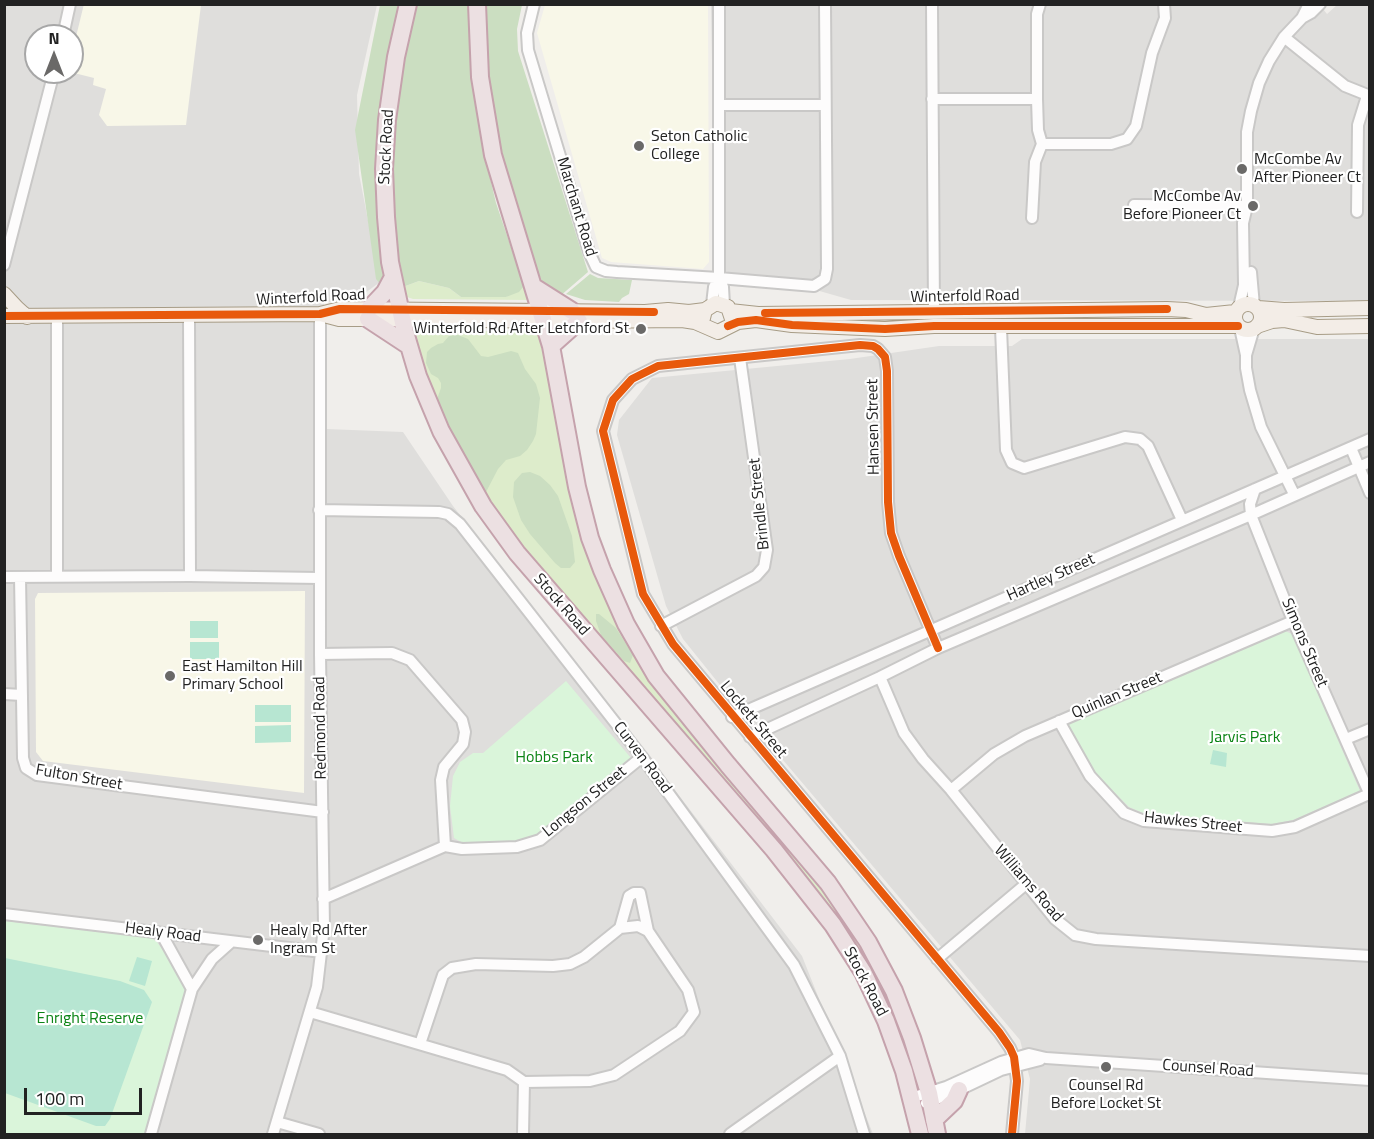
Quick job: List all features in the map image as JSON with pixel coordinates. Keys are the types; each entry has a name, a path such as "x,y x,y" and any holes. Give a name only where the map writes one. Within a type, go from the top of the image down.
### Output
{"highway":[{"name":"Stock Road","path":"408,4 394,68 385,142 386,217 400,314 418,376 441,431 468,482 498,527 539,581 774,850 833,926 863,972 896,1046 920,1134"},
{"name":"Stock Road","path":"477,4 478,58 487,128 500,184 551,346 584,516 602,570 626,624 656,676 812,863 856,923 894,990 912,1038 935,1127"},
{"path":"393,277 368,314 409,346"},
{"path":"534,287 575,316 551,346"},
{"path":"935,1127 959,1090"}],"main road":[{"path":"4,294 27,317"},
{"path":"1256,307 1261,319 1244,321 1247,304 1284,310 1370,308"},
{"name":"Winterfold Road","path":"575,316 668,310 689,312 718,307 758,314 1167,309 1186,310 1244,321"},
{"path":"707,327 704,321 718,307 732,319 728,326"},
{"name":"Winterfold Road","path":"4,316 320,314 340,309 368,314 575,316 682,320 718,332 738,322 756,320 792,325 838,327 1001,328 1206,325 1284,320 1317,327 1370,326"}],"street":[{"path":"66,24 70,4"},
{"name":"Marchant Road","path":"534,4 527,33 528,50 594,263 600,269 814,286 825,279 827,269 825,105"},
{"path":"718,307 714,287 719,278 719,4"},
{"path":"720,105 825,105 825,4"},
{"path":"932,4 934,311"},
{"path":"1032,218 1035,162 1042,144 1038,130 1037,99 1037,14 1040,4"},
{"path":"1042,144 1111,144 1127,139 1136,126 1152,53 1165,18 1164,4"},
{"path":"1294,494 1254,407 1247,378 1243,224 1247,206 1248,121 1263,72 1284,37 1302,18 1309,4"},
{"path":"1302,18 1311,14 1320,4"},
{"path":"1284,37 1345,86 1368,96 1358,125 1357,212"},
{"path":"4,270 51,84"},
{"path":"932,99 1037,99"},
{"path":"1134,205 1247,206"},
{"path":"1247,206 1251,224 1251,284 1256,307"},
{"path":"837,347 839,312"},
{"name":"Redmond Road","path":"273,1134 310,1012 320,972 322,952 323,812 319,578 320,314"},
{"path":"189,316 190,576"},
{"path":"57,317 57,576"},
{"path":"1001,328 1006,450 1011,464 1024,468 1125,437 1140,439 1148,446 1182,520"},
{"name":"Hansen Street","path":"658,366 837,347 873,346 885,357 890,524 895,546 938,648"},
{"name":"Brindle Street","path":"661,626 756,576 764,567 767,550 740,358"},
{"name":"Lockett Street","path":"658,366 632,378 613,400 603,431 643,594 673,644 999,1032 1015,1061"},
{"name":"Hartley Street","path":"732,717 1370,440"},
{"path":"1351,448 1370,493"},
{"name":"Hartley Street","path":"750,737 938,648 1370,462"},
{"path":"1251,515 1250,504 1255,489"},
{"name":"Curven Road","path":"319,510 448,514 460,524 642,757 794,965 840,1056 864,1134"},
{"name":"Simons Street","path":"1251,515 1293,621 1369,795"},
{"path":"4,578 190,576 319,578"},
{"name":"Fulton Street","path":"20,577 23,758 26,768 37,775 323,812"},
{"name":"Quinlan Street","path":"951,790 994,754 1025,736 1293,621"},
{"path":"320,654 392,653 410,660 462,720 465,732 463,744 444,768 441,780 445,846"},
{"name":"Williams Road","path":"880,677 904,733 923,759 951,790 1055,919 1075,934 1096,939 1370,956"},
{"path":"4,694 22,695"},
{"name":"Hawkes Street","path":"1059,721 1090,776 1124,813 1144,821 1272,831 1295,826 1369,795"},
{"path":"1346,739 1370,729"},
{"name":"Longson Street","path":"323,899 445,846 462,849 517,847 540,840 642,757"},
{"path":"937,959 1026,884"},
{"path":"310,1012 507,1070 524,1082 590,1081 614,1075 680,1031 694,1012 688,990 648,931 640,893 629,896 620,928"},
{"name":"Healy Road","path":"4,914 322,952"},
{"path":"420,1044 443,975 452,968 476,964 553,966 570,964 584,957 620,928 638,926 648,931"},
{"path":"161,933 192,988"},
{"path":"151,1134 192,988 212,959 231,942"},
{"path":"737,1132 840,1056"},
{"name":"Counsel Road","path":"929,1097 1015,1061 1046,1058 1370,1080"},
{"path":"1012,1134 1017,1085 1015,1061"},
{"name":"Counsel Road","path":"913,1102 959,1090 1015,1061"},
{"path":"523,1134 524,1082"},
{"path":"277,1122 319,1134"}],"shaded area":[{"path":"84,4 201,5 186,125 107,126 99,115 106,89 93,85 94,78 84,76 84,24 79,24"},
{"path":"1319,4 1327,14 1337,5 1369,5 1369,301 851,300 816,290 716,285 711,5"},
{"path":"5,5 377,5 357,95 359,174 380,282 361,296 324,303 326,429 403,432 453,506 802,956 873,1134 5,1134"},
{"name":"Seton Catholic College","path":"545,5 708,5 709,262 703,269 611,262 602,258 537,33"},
{"path":"1022,339 1369,339 1369,1134 1025,1134 1030,1079 1020,1040 728,695 683,639 666,606 617,435 619,420 652,378 850,359 939,346 1012,346"},
{"name":"East Hamilton Hill Primary School","path":"305,591 304,793 43,761 36,752 35,599 38,593"}],"green space":[{"path":"380,5 403,5 383,84 378,121 376,174 385,275 381,285 376,279 355,130"},
{"path":"413,5 469,5 473,78 485,157 496,203 519,271 527,282 519,292 506,297 461,297 449,288 419,281 400,288 389,190 396,82"},
{"path":"483,5 522,5 517,29 518,51 588,272 559,297 544,286 526,245 491,119"},
{"path":"590,274 598,278 632,280 629,294 619,302 585,300 566,294"},
{"path":"419,281 449,288 461,297 506,297 527,282 530,300 413,299 404,296 400,288"},
{"path":"412,330 539,332 568,469 655,684 683,723 823,885 884,982 921,1085 917,1088 875,984 499,519 436,406"},
{"path":"458,335 468,339 481,356 488,357 511,351 518,353 525,369 536,384 540,398 536,434 533,441 520,456 506,460 498,469 486,492 483,491 464,459 459,444 449,430 436,402 441,383 431,374 426,363 427,352 431,348 443,343 449,336"},
{"path":"530,472 540,476 558,496 572,536 575,562 570,568 561,568 555,563 521,520 513,497 514,482 522,473"},
{"path":"596,614 616,628 633,655 630,663 624,661 601,635"},
{"path":"190,621 218,621 218,638 190,638"},
{"name":"Jarvis Park","path":"1285,631 1292,634 1360,791 1293,820 1272,824 1148,815 1129,807 1095,773 1068,724 1072,718"},
{"path":"190,642 219,642 219,659 190,659"},
{"name":"Hobbs Park","path":"566,681 631,758 543,832 519,842 497,844 463,843 454,838 450,806 453,776 460,762 473,753 483,753"},
{"path":"255,705 291,705 291,722 255,722"},
{"path":"291,725 291,742 255,743 255,726"},
{"path":"1213,750 1227,753 1226,767 1210,764"},
{"name":"Enright Reserve","path":"5,921 151,938 157,942 182,976 185,993 145,1134 5,1134"},
{"path":"137,957 152,961 145,986 129,981"},
{"path":"5,958 120,981 144,990 152,1002 110,1119 105,1126 96,1126 5,1093"}],"cycle path":[{"path":"4,316 320,314 340,309 654,312"},
{"path":"765,313 1167,309"},
{"path":"728,326 738,322 756,320 792,325 885,329 934,326 1238,326"},
{"path":"938,648 891,533 888,502 887,371 885,357 878,349 873,346 860,345 658,366 632,379 613,400 603,431 643,594 673,644 999,1032 1010,1048 1014,1057 1017,1081 1012,1134"}],"place":[{"name":"Seton Catholic College","path":"639,146"},
{"name":"McCombe Av After Pioneer Ct","path":"1242,169"},
{"name":"McCombe Av Before Pioneer Ct","path":"1253,206"},
{"name":"Winterfold Rd After Letchford St","path":"641,329"},
{"name":"East Hamilton Hill Primary School","path":"170,676"},
{"name":"Healy Rd After Ingram St","path":"258,940"},
{"name":"Counsel Rd Before Locket St","path":"1106,1067"}]}
